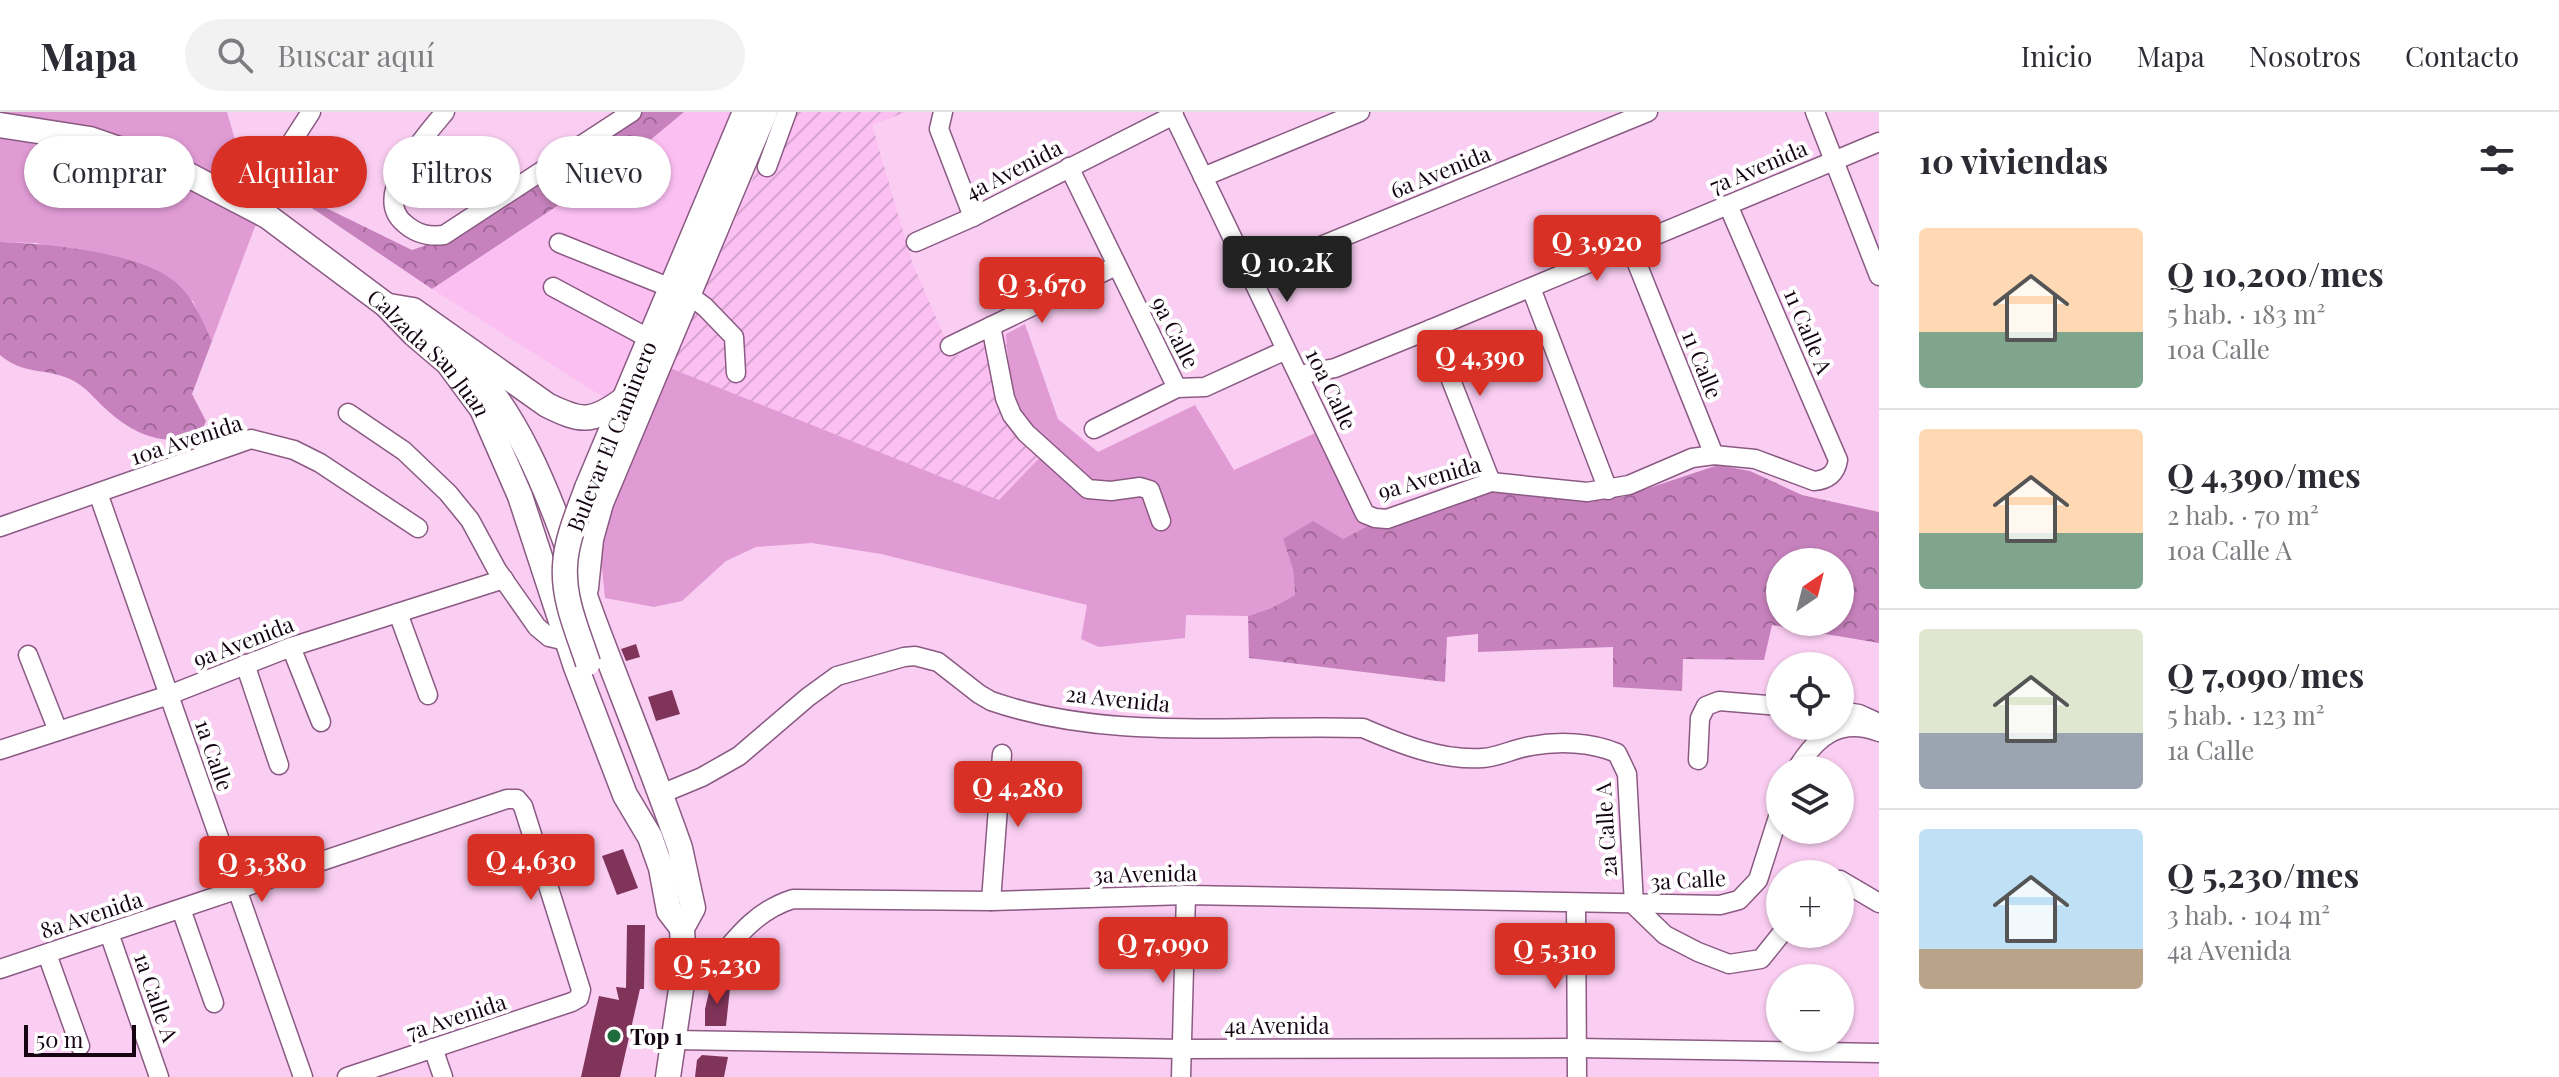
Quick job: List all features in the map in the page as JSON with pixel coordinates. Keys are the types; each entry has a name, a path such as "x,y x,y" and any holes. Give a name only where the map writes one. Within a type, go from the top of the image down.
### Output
{"main road":[{"name":"Bulevar El Caminero","path":"585,595 591,539 601,503 745,112"},
{"name":"Bulevar El Caminero","path":"638,815 637,791 571,612 565,565 569,540 587,488 650,339 680,291 765,112"},
{"path":"0,125 90,139 177,169 267,216 386,305 413,310 535,397 568,416 579,419 594,417 604,414 623,400"},
{"name":"Calzada San Juan","path":"386,305 423,325 469,363 498,399 539,477 661,794 680,848 693,908 682,928 684,969 668,1077"},
{"name":"Calzada San Juan","path":"386,305 448,363 482,409 520,496 564,635 625,795 638,815 661,868 669,911 682,928"},
{"path":"564,635 596,627"}],"street":[{"path":"296,136 311,112"},
{"path":"445,112 407,163 395,185 392,201 393,212 400,221 420,234 432,237 444,235 632,112"},
{"path":"767,167 787,112"},
{"path":"943,112 939,129 973,217"},
{"path":"1203,177 1360,112"},
{"name":"6a Avenida","path":"1250,275 1648,112"},
{"path":"1815,112 1878,273"},
{"name":"4a Avenida","path":"916,242 973,217 1173,114"},
{"name":"10a Calle","path":"1173,114 1365,514"},
{"name":"7a Avenida","path":"1299,375 1335,368 1879,142"},
{"name":"9a Calle","path":"1069,167 1177,388"},
{"name":"11 Calle A","path":"1728,205 1838,460 1837,469 1830,476"},
{"path":"559,243 680,291 705,307 734,337 736,373"},
{"name":"11 Calle","path":"1630,246 1714,455"},
{"path":"950,346 1116,266"},
{"path":"553,287 650,339"},
{"path":"1531,288 1608,490"},
{"path":"991,326 1005,398 1012,415 1026,433 1088,489 1100,492 1140,487 1150,490 1161,521"},
{"path":"1431,329 1491,482"},
{"path":"1094,429 1177,388 1205,387 1286,350"},
{"path":"348,413 404,451 448,493 470,520 504,579 542,632 549,637 564,635"},
{"name":"10a Avenida","path":"0,527 251,439 271,442 320,463 418,528"},
{"name":"9a Avenida","path":"1365,514 1387,519 1491,482 1587,492 1608,490 1629,485 1692,458 1714,455 1755,459 1814,481 1830,476"},
{"name":"1a Calle","path":"98,493 303,1077"},
{"name":"9a Avenida","path":"0,750 169,695 291,647 504,579"},
{"path":"398,613 428,695"},
{"path":"291,647 321,722"},
{"path":"28,655 58,731"},
{"name":"2a Avenida","path":"661,794 702,777 739,756 837,676 915,656 938,662 991,701 1079,720 1184,730 1363,728 1417,748 1458,757 1485,758 1532,745 1564,744 1596,744 1617,753"},
{"path":"245,664 279,765"},
{"path":"1698,760 1700,718 1706,706 1719,701 1766,705"},
{"path":"1854,713 1879,723"},
{"path":"1805,756 1827,732 1839,728 1879,732"},
{"name":"2a Calle A","path":"1617,753 1627,774 1634,905"},
{"path":"991,901 1002,754"},
{"name":"8a Avenida","path":"0,969 507,799 517,799 523,806 581,990 579,998"},
{"name":"3a Calle","path":"1634,905 1720,905 1739,900 1758,880 1769,844"},
{"path":"1854,888 1879,903"},
{"path":"1181,1077 1186,895"},
{"name":"3a Avenida","path":"684,969 704,971 711,968 755,918 779,903 793,899 991,901 1186,895 1634,905"},
{"path":"1576,903 1577,1077"},
{"path":"1634,905 1665,935 1729,964 1761,959 1770,948"},
{"path":"181,909 214,1003"},
{"name":"1a Calle A","path":"109,933 159,1077"},
{"path":"47,954 80,1046"},
{"name":"7a Avenida","path":"347,1077 394,1070 433,1048 579,998"},
{"name":"4a Avenida","path":"674,1040 1182,1049 1576,1048 1875,1057"},
{"path":"433,1048 443,1077"}],"shaded area":[{"path":"0,112 227,112 234,136 211,136 211,208 264,208 212,341 193,301 37,243 0,242"},
{"path":"684,112 736,112 611,402 432,289 554,208 671,208 671,136 655,136"},
{"path":"782,112 906,112 872,125 912,262 953,357 1006,334 1011,398 1048,450 999,500 670,368"},
{"path":"1025,324 1058,419 1098,452 1195,405 1234,470 1324,429 1373,523 1343,539 1283,539 1293,570 1295,595 1271,608 1248,616 1186,615 1185,638 1099,647 1081,639 1087,605 881,554 812,543 756,547 726,561 682,601 654,607 605,598 601,559 605,521 670,368 999,500 1047,450 1011,398 1006,334"}],"green space":[{"path":"625,112 684,112 655,136 590,136"},
{"path":"536,174 536,208 554,208 432,289 312,208 326,208 412,250 441,240 487,208 520,208 520,185"},
{"path":"0,242 40,244 110,255 151,268 183,289 212,341 192,394 206,421 199,437 162,439 139,432 118,419 76,382 17,366 0,355"},
{"path":"1718,465 1750,471 1802,495 1879,512 1879,643 1837,636 1854,636 1854,548 1766,548 1766,636 1769,636 1764,660 1683,659 1682,691 1613,687 1613,647 1478,652 1478,634 1447,637 1445,682 1249,658 1248,616 1295,595 1293,570 1283,539 1313,521 1343,539 1373,523 1491,491 1622,497"}],"building":[{"path":"636,644 640,657 626,661 621,649"},
{"path":"672,690 680,714 656,721 648,697"},
{"path":"623,849 638,888 617,895 602,856"},
{"path":"627,925 645,925 644,989 640,989 620,1077 581,1077 599,996 619,1000 616,987 626,988"},
{"path":"711,984 730,988 726,1026 705,1026 705,1009"},
{"path":"702,1055 728,1057 724,1077 695,1077 697,1060"}],"place":[{"name":"Top 1","path":"614,1036"}]}
